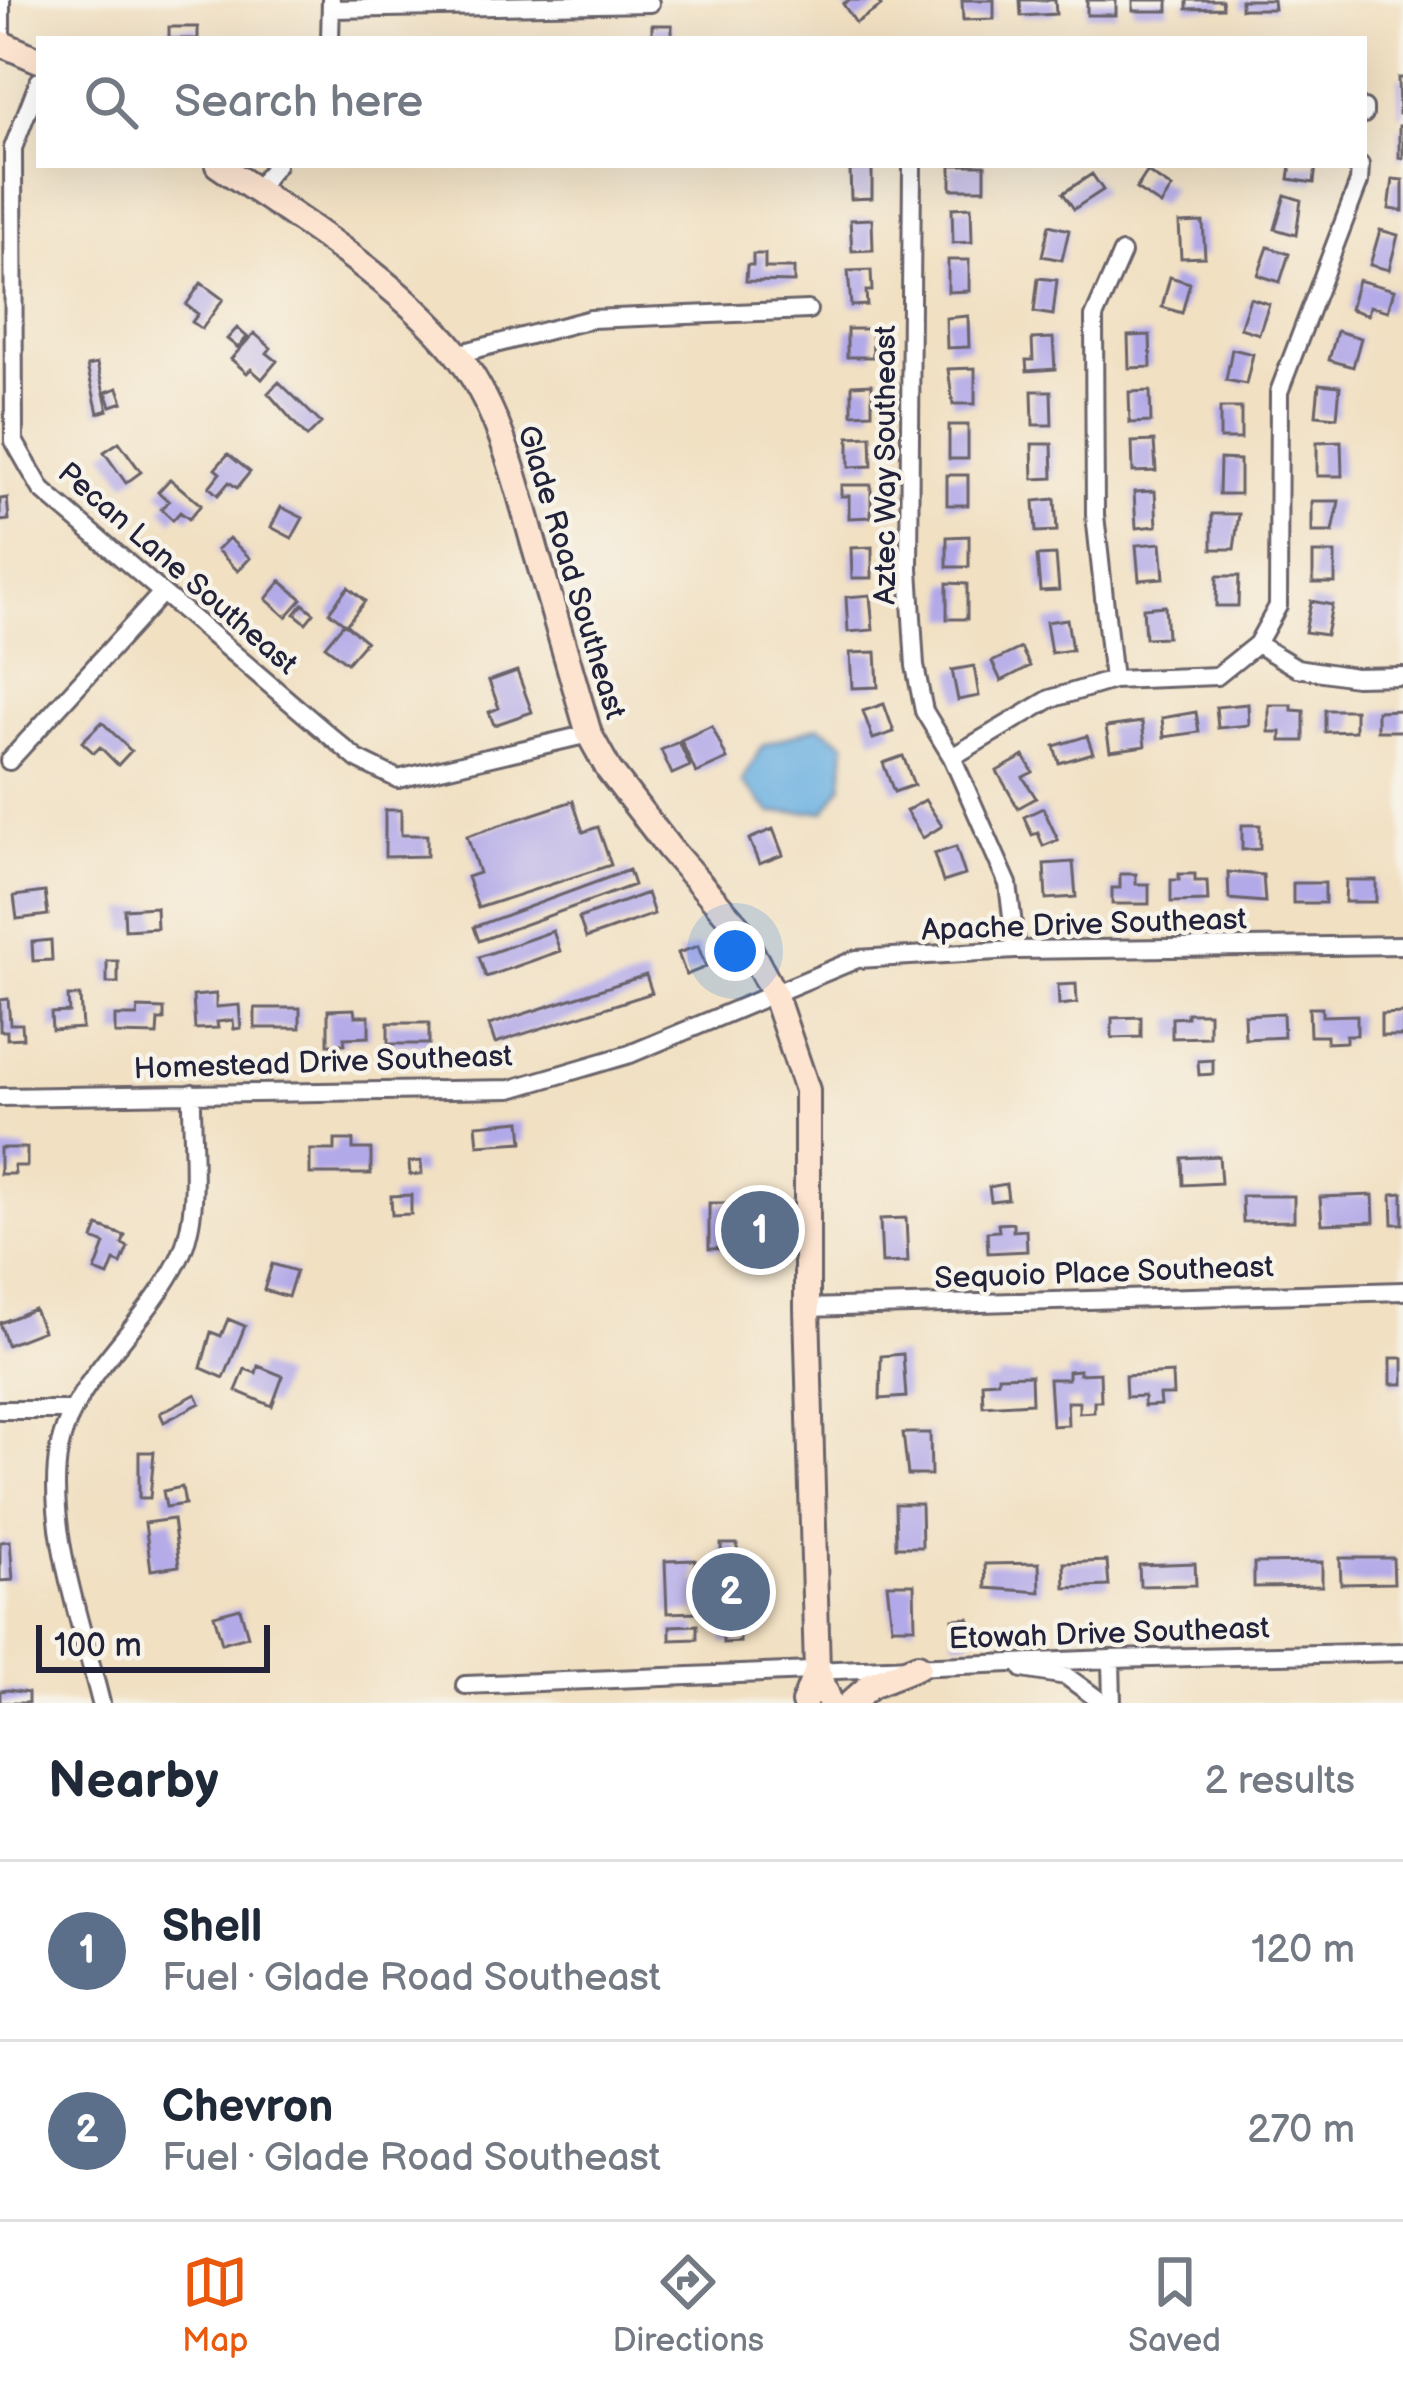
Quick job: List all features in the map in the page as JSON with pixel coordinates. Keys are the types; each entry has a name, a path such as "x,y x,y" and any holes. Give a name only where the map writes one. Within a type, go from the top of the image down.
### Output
{"street":[{"path":"1,0 0,43 36,59"},
{"path":"331,36 331,5 650,3"},
{"name":"Pecan Lane Southeast","path":"36,89 14,148 14,441 42,490 357,759 398,778 589,734"},
{"name":"Glade Road Southeast","path":"223,168 368,272 457,354 486,400 509,459 589,734 669,848 738,927 775,995 807,1090 807,1308 817,1670 830,1703"},
{"path":"256,190 274,168"},
{"name":"Aztec Way Southeast","path":"912,168 909,569 915,667 924,711 952,757 1008,884 1016,950"},
{"path":"952,757 1050,699 1112,680 1217,676 1257,644 1278,605 1279,392 1359,182 1360,168"},
{"path":"1112,680 1095,515 1094,317 1122,253"},
{"path":"457,354 591,319 808,310"},
{"path":"9,761 161,594"},
{"path":"1257,644 1297,668 1355,677 1403,676"},
{"name":"Apache Drive Southeast","path":"775,995 857,959 1016,950 1403,945"},
{"name":"Homestead Drive Southeast","path":"0,1097 511,1089 630,1054 775,995"},
{"path":"101,1703 61,1534 58,1453 70,1410 144,1316 181,1255 191,1217 192,1093"},
{"name":"Sequoio Place Southeast","path":"807,1308 1403,1291"},
{"path":"0,1410 70,1410"},
{"name":"Etowah Drive Southeast","path":"465,1685 1403,1652"},
{"path":"986,1664 1066,1676 1108,1703 1111,1659"},
{"path":"851,1703 872,1684 918,1666"},
{"path":"804,1703 817,1670"}],"water":[{"path":"819,726 845,743 842,786 825,811 772,813 742,782 762,746"}],"building":[{"path":"877,0 881,6 856,23 843,4"},
{"path":"962,0 994,0 994,19 963,20"},
{"path":"1020,0 1055,0 1056,14 1021,16"},
{"path":"1087,0 1116,0 1116,15 1087,15"},
{"path":"1133,0 1168,0 1168,11 1133,11"},
{"path":"1187,0 1222,0 1223,8 1187,9"},
{"path":"1241,0 1273,0 1274,9 1241,9"},
{"path":"652,25 672,25 672,36 652,36"},
{"path":"169,27 198,27 198,36 169,36"},
{"path":"1398,78 1403,78 1403,114 1399,114"},
{"path":"1399,126 1403,126 1403,158 1399,158"},
{"path":"951,168 985,168 985,189 951,189"},
{"path":"1291,168 1316,168 1314,183 1289,179"},
{"path":"872,169 872,198 851,199 850,170"},
{"path":"1147,172 1172,188 1161,205 1136,189"},
{"path":"1092,174 1103,190 1074,209 1063,193"},
{"path":"1393,179 1403,180 1403,211 1389,209"},
{"path":"1285,195 1301,200 1296,235 1275,229"},
{"path":"971,207 972,242 953,243 952,208"},
{"path":"872,219 873,250 852,251 850,220"},
{"path":"1203,222 1205,257 1181,258 1179,223"},
{"path":"1049,225 1069,230 1062,260 1042,256"},
{"path":"1380,230 1398,235 1389,270 1370,265"},
{"path":"1268,247 1289,254 1280,282 1258,275"},
{"path":"753,254 765,254 765,268 794,268 794,282 746,281"},
{"path":"948,260 969,260 969,291 948,292"},
{"path":"871,270 867,305 851,306 848,271"},
{"path":"1170,277 1190,283 1182,313 1162,307"},
{"path":"1038,278 1057,280 1053,315 1034,312"},
{"path":"1358,280 1394,290 1388,311 1370,306 1368,315 1350,309"},
{"path":"201,283 223,299 202,329 192,322 198,314 186,305"},
{"path":"1250,298 1269,304 1259,334 1240,328"},
{"path":"968,316 969,347 947,348 946,318"},
{"path":"237,328 247,337 238,348 227,339"},
{"path":"847,329 872,329 873,357 847,357"},
{"path":"1337,331 1361,338 1353,367 1329,360"},
{"path":"254,333 271,348 267,353 277,361 262,379 231,359"},
{"path":"1150,335 1151,367 1129,368 1128,336"},
{"path":"1053,338 1055,369 1027,371 1026,360 1033,360 1032,339"},
{"path":"1232,349 1253,354 1246,384 1226,380"},
{"path":"97,364 108,410 98,413 87,366"},
{"path":"975,368 975,404 953,404 948,369"},
{"path":"279,382 321,423 307,437 268,393"},
{"path":"872,384 872,413 852,414 852,385"},
{"path":"1319,384 1340,386 1337,417 1316,415"},
{"path":"118,388 123,402 111,406 106,392"},
{"path":"1032,391 1051,391 1052,425 1033,425"},
{"path":"1150,391 1151,422 1130,423 1129,392"},
{"path":"1220,408 1241,408 1241,439 1220,439"},
{"path":"949,425 968,425 968,459 949,459"},
{"path":"871,436 872,466 849,467 849,437"},
{"path":"1154,441 1156,471 1133,472 1132,442"},
{"path":"1341,441 1342,476 1317,476 1317,442"},
{"path":"119,442 141,472 126,483 104,452"},
{"path":"1032,444 1052,444 1053,478 1033,479"},
{"path":"228,454 250,472 237,488 229,482 218,495 209,487 220,473 215,469"},
{"path":"1220,459 1240,460 1240,494 1219,494"},
{"path":"947,475 968,475 968,505 947,505"},
{"path":"170,479 201,505 189,519 180,512 173,520 161,509 169,501 158,492"},
{"path":"841,485 871,485 871,517 849,518 849,496 841,496"},
{"path":"1155,491 1157,526 1136,528 1134,492"},
{"path":"7,498 9,520 0,521 0,499"},
{"path":"1055,499 1057,531 1036,532 1034,501"},
{"path":"1312,501 1339,501 1333,532 1312,532"},
{"path":"281,507 303,518 292,538 271,527"},
{"path":"1212,514 1239,514 1234,549 1212,549"},
{"path":"969,536 969,567 947,567 947,537"},
{"path":"229,538 250,558 238,571 217,550"},
{"path":"1161,543 1164,578 1139,580 1136,545"},
{"path":"872,547 872,578 852,578 851,548"},
{"path":"1313,553 1335,553 1335,583 1313,583"},
{"path":"1056,555 1059,590 1040,591 1037,556"},
{"path":"1217,576 1239,576 1238,606 1216,606"},
{"path":"281,581 302,599 286,617 266,599"},
{"path":"947,583 967,584 967,619 947,619"},
{"path":"348,587 365,601 346,625 329,612"},
{"path":"870,595 873,630 848,632 846,597"},
{"path":"1311,601 1332,605 1326,635 1305,632"},
{"path":"303,604 314,613 306,623 295,614"},
{"path":"1165,606 1167,637 1145,638 1143,608"},
{"path":"1067,619 1072,650 1051,653 1046,622"},
{"path":"344,623 366,641 347,663 325,646"},
{"path":"1021,648 1030,666 1001,681 992,662"},
{"path":"876,652 878,687 852,688 850,653"},
{"path":"974,666 979,696 958,700 952,670"},
{"path":"517,671 532,712 494,725 489,712 499,708 489,681"},
{"path":"884,704 894,732 873,739 863,711"},
{"path":"1248,704 1249,725 1218,728 1216,707"},
{"path":"1269,705 1292,705 1292,710 1304,711 1304,741 1281,741 1281,732 1269,732"},
{"path":"1325,710 1355,710 1355,731 1325,732"},
{"path":"1403,710 1403,731 1377,731 1377,711"},
{"path":"1196,712 1199,732 1164,737 1162,718"},
{"path":"102,722 131,751 118,765 100,747 94,753 82,742"},
{"path":"1142,722 1145,746 1110,751 1106,727"},
{"path":"712,726 727,759 696,773 681,740"},
{"path":"1087,736 1093,753 1059,763 1054,746"},
{"path":"679,742 690,766 672,774 661,750"},
{"path":"903,756 914,785 894,792 883,763"},
{"path":"1024,756 1033,772 1023,777 1036,798 1018,808 997,771"},
{"path":"925,800 942,826 923,838 906,811"},
{"path":"573,801 583,832 598,827 611,865 478,908 467,877 479,873 467,836"},
{"path":"1043,808 1058,840 1043,846 1024,817"},
{"path":"385,810 401,810 401,835 427,835 427,856 385,857"},
{"path":"1242,825 1260,825 1260,849 1242,850"},
{"path":"773,829 783,855 759,864 749,839"},
{"path":"956,847 965,875 943,882 934,854"},
{"path":"1073,862 1076,897 1046,899 1044,864"},
{"path":"629,870 634,885 479,941 474,927"},
{"path":"1228,872 1263,875 1265,902 1229,899"},
{"path":"1120,874 1136,874 1136,884 1149,884 1149,904 1112,904 1112,888 1120,888"},
{"path":"1179,874 1195,874 1195,881 1207,881 1208,901 1171,902 1171,880 1179,880"},
{"path":"1346,880 1376,880 1376,902 1345,902"},
{"path":"1293,883 1325,883 1325,903 1293,903"},
{"path":"45,892 48,915 17,919 14,896"},
{"path":"647,893 654,914 586,938 579,918"},
{"path":"156,907 157,928 125,930 124,909"},
{"path":"553,931 560,951 486,977 479,957"},
{"path":"51,940 52,960 33,961 32,942"},
{"path":"698,946 706,967 686,975 678,953"},
{"path":"107,961 118,961 118,983 107,983"},
{"path":"646,975 652,993 495,1043 489,1025"},
{"path":"1076,984 1077,1003 1059,1005 1058,985"},
{"path":"216,994 216,1007 239,1005 241,1028 234,1029 233,1020 217,1022 218,1028 195,1029 193,996"},
{"path":"68,996 80,996 82,1028 52,1030 51,1013 69,1012"},
{"path":"8,999 10,1024 22,1024 23,1038 7,1039 7,1031 0,1031 0,1000"},
{"path":"138,1008 164,1009 157,1035 115,1034 115,1016 137,1016"},
{"path":"255,1008 300,1008 300,1028 255,1028"},
{"path":"1309,1008 1322,1008 1322,1016 1357,1015 1357,1035 1346,1035 1346,1042 1327,1043 1327,1036 1310,1036"},
{"path":"354,1009 355,1016 369,1016 369,1037 328,1044 328,1010"},
{"path":"1187,1013 1209,1013 1209,1037 1172,1038 1172,1018 1187,1017"},
{"path":"1283,1013 1284,1037 1245,1039 1244,1015"},
{"path":"1403,1013 1403,1036 1381,1036 1381,1014"},
{"path":"1141,1017 1141,1037 1112,1038 1112,1018"},
{"path":"388,1023 429,1023 429,1044 388,1044"},
{"path":"1213,1060 1213,1074 1199,1075 1198,1061"},
{"path":"521,1121 523,1142 478,1145 476,1125"},
{"path":"335,1140 353,1140 353,1149 371,1149 371,1174 310,1174 310,1150 335,1150"},
{"path":"0,1148 27,1148 27,1166 14,1166 15,1174 0,1174"},
{"path":"1219,1156 1221,1183 1183,1185 1182,1158"},
{"path":"421,1161 422,1174 410,1175 409,1162"},
{"path":"1006,1184 1008,1199 991,1201 989,1187"},
{"path":"1403,1193 1403,1224 1393,1224 1392,1194"},
{"path":"411,1195 411,1214 392,1215 391,1196"},
{"path":"1373,1195 1374,1222 1322,1224 1320,1197"},
{"path":"1242,1196 1294,1196 1294,1221 1243,1222"},
{"path":"709,1203 738,1203 739,1213 788,1213 788,1240 739,1241 739,1248 709,1249"},
{"path":"906,1218 908,1262 882,1263 880,1219"},
{"path":"1013,1223 1013,1231 1026,1230 1027,1251 988,1253 987,1232 999,1231 998,1224"},
{"path":"98,1226 125,1236 122,1244 128,1247 121,1264 114,1261 108,1276 95,1271 105,1244 93,1239"},
{"path":"272,1264 296,1271 288,1297 264,1290"},
{"path":"34,1309 43,1331 7,1345 0,1323"},
{"path":"228,1319 245,1326 224,1378 201,1368 211,1332 221,1336"},
{"path":"903,1354 906,1397 880,1399 881,1356"},
{"path":"1391,1358 1403,1358 1403,1384 1391,1384"},
{"path":"258,1366 283,1376 272,1406 236,1391 245,1369 256,1373"},
{"path":"1079,1370 1079,1374 1100,1373 1101,1401 1094,1401 1094,1412 1079,1413 1079,1402 1067,1402 1068,1425 1052,1426 1049,1379 1068,1379 1068,1371"},
{"path":"1172,1373 1173,1395 1159,1395 1160,1405 1144,1406 1144,1396 1126,1397 1125,1376"},
{"path":"1031,1375 1032,1403 983,1406 982,1382 998,1381 998,1376"},
{"path":"196,1394 200,1403 164,1422 160,1413"},
{"path":"903,1433 930,1433 931,1475 908,1475"},
{"path":"139,1452 154,1452 150,1498 139,1498"},
{"path":"182,1487 185,1504 166,1507 163,1491"},
{"path":"895,1504 921,1504 922,1547 896,1547"},
{"path":"173,1519 179,1566 151,1570 145,1523"},
{"path":"10,1541 13,1580 0,1581 0,1542"},
{"path":"721,1544 737,1544 740,1642 723,1643 722,1602 696,1603 696,1612 667,1613 665,1561 695,1560 696,1585 722,1585"},
{"path":"1340,1558 1393,1558 1394,1583 1341,1584"},
{"path":"1107,1561 1109,1586 1065,1588 1064,1563"},
{"path":"1322,1562 1322,1586 1254,1587 1254,1563"},
{"path":"1039,1563 1040,1592 986,1588 985,1564"},
{"path":"1195,1563 1196,1585 1140,1586 1139,1565"},
{"path":"887,1584 914,1584 915,1627 892,1627"},
{"path":"240,1608 248,1636 222,1643 214,1615"},
{"path":"969,1618 970,1641 954,1642 953,1619"},
{"path":"697,1625 697,1639 670,1640 670,1626"},
{"path":"0,1691 28,1693 28,1703 0,1703"}],"place":[{"name":"Shell","path":"760,1230"},
{"name":"Chevron","path":"731,1592"}]}
